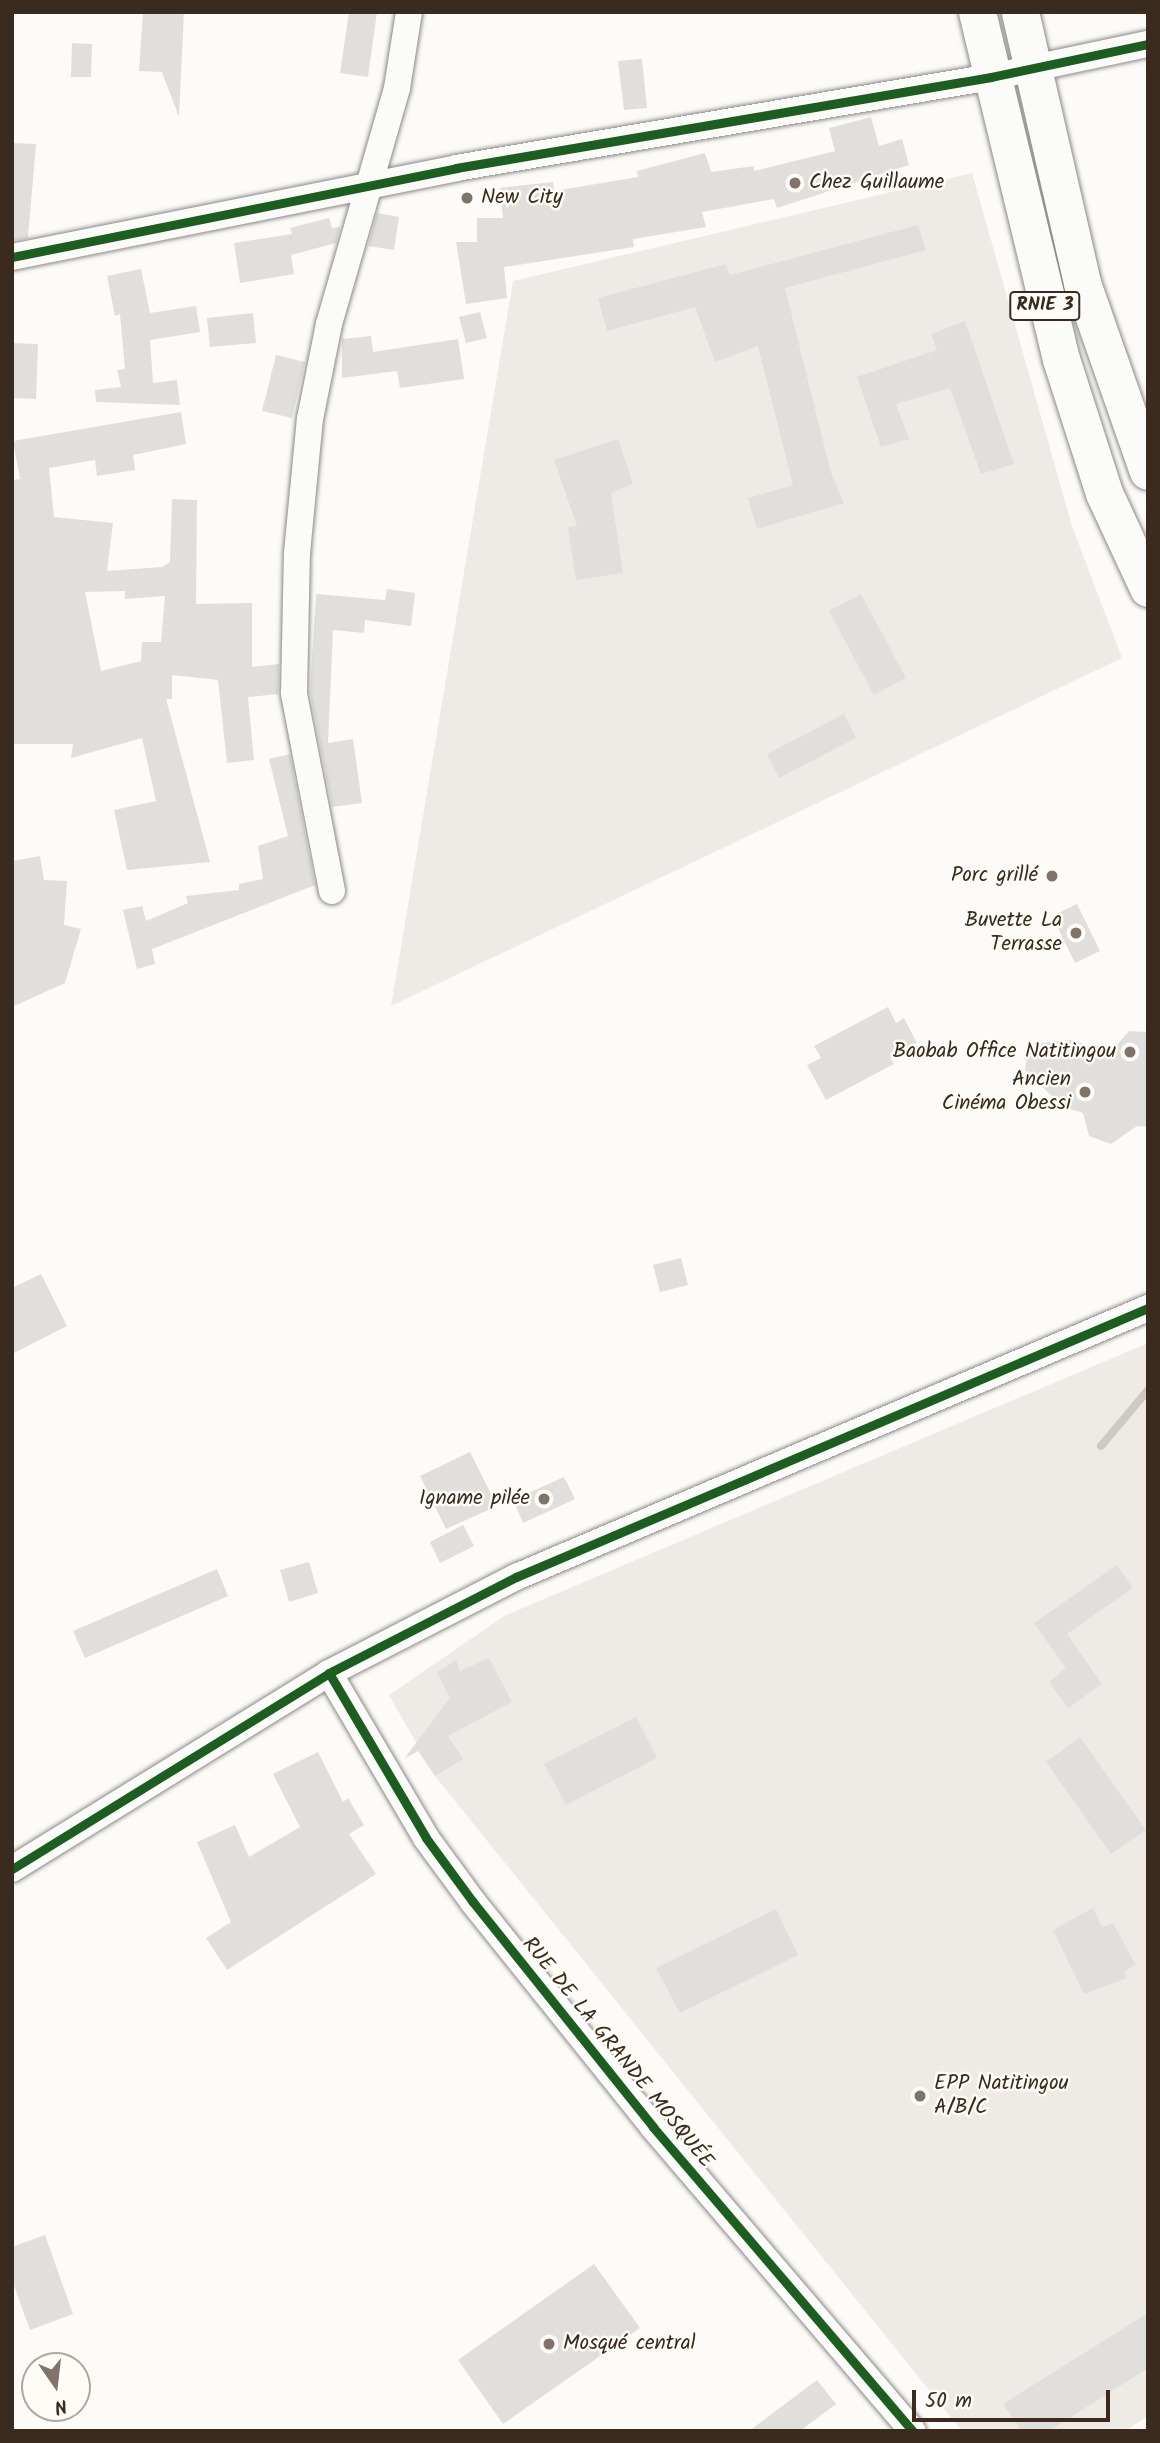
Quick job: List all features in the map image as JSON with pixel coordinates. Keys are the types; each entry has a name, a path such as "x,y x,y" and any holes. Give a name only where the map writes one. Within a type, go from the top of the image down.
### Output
{"highway":[{"name":"RNIE 3","path":"977,12 1038,282 1081,428 1148,588"},
{"name":"RNIE 3","path":"1020,12 1082,283 1148,471"}],"street":[{"path":"332,891 301,741 292,637 310,419 367,185 397,88 409,12"},
{"path":"12,257 367,185 991,77 1148,44"},
{"path":"12,1869 329,1673 516,1577 1148,1308"},
{"name":"RUE DE LA GRANDE MOSQUÉE","path":"329,1673 392,1784 473,1902 653,2127 913,2431"}],"shaded area":[{"path":"972,173 1072,526 1122,658 391,1006 513,281"},
{"name":"EPP Natitingou A/B/C","path":"1148,1343 1148,2416 1125,2431 962,2431 435,1776 389,1695 506,1615"},
{"path":"840,1641 875,1648 891,1656 904,1668 916,1681 924,1697 931,1732 924,1767 916,1783 904,1796 891,1808 875,1816 840,1823 805,1816 789,1808 776,1796 764,1783 756,1767 749,1732 756,1697 764,1681 776,1668 789,1656 805,1648"}],"building":[{"path":"143,12 184,12 179,117 162,72 139,71"},
{"path":"349,12 377,12 368,77 340,73"},
{"path":"72,43 92,44 91,77 71,77"},
{"path":"642,59 647,108 624,110 618,61"},
{"path":"871,117 879,146 902,139 909,165 777,208 774,199 702,212 706,227 633,239 634,247 504,267 507,298 466,304 456,242 477,242 477,218 503,218 500,188 553,182 554,191 638,177 637,171 705,153 711,172 754,166 754,171 835,151 829,128"},
{"path":"12,143 36,144 28,238 12,241"},
{"path":"377,213 399,217 394,250 368,246"},
{"path":"329,218 332,228 340,227 336,243 291,255 294,274 240,283 234,243 292,234 290,228"},
{"path":"918,225 926,250 785,288 831,473 844,503 757,529 748,498 793,485 758,346 715,362 695,307 607,331 598,298 726,264 730,275"},
{"path":"141,269 150,313 196,306 200,332 150,340 153,383 177,380 180,405 96,402 95,390 121,387 117,370 125,369 120,314 115,316 107,276"},
{"path":"480,312 487,338 466,343 459,317"},
{"path":"253,313 256,343 210,347 207,318"},
{"path":"965,321 1014,464 981,474 950,388 896,404 909,439 881,447 857,377 937,350 931,334"},
{"path":"371,336 373,352 458,339 464,379 400,388 397,371 342,378 342,339"},
{"path":"12,343 38,344 36,399 12,398"},
{"path":"276,355 305,362 292,418 262,411"},
{"path":"181,412 186,444 133,455 135,470 97,476 95,460 49,468 54,517 113,523 107,571 162,567 170,562 172,499 197,500 196,604 252,603 252,667 279,664 278,694 248,697 254,760 227,763 218,680 172,675 172,699 166,699 210,862 127,870 114,810 156,801 142,738 71,758 73,744 12,744 12,480 20,479 13,441","holes":["125,591 125,599 165,596 161,642 142,642 141,661 101,671 85,592"]},
{"path":"618,439 633,484 611,493 623,573 576,580 568,527 577,526 554,460"},
{"path":"387,589 415,593 411,626 365,620 364,633 333,630 328,743 353,739 362,803 332,807 310,692 316,594 385,600"},
{"path":"861,594 906,678 874,695 829,611"},
{"path":"844,714 856,738 779,778 767,754"},
{"path":"290,754 315,885 152,949 155,964 137,969 123,910 142,906 146,921 188,903 186,896 239,890 239,884 263,879 258,846 288,836 269,759"},
{"path":"40,856 44,880 67,881 64,925 81,929 65,983 12,1007 12,861"},
{"name":"Buvette La Terrasse","path":"1077,904 1100,951 1075,963 1052,916"},
{"path":"888,1007 896,1023 904,1018 917,1043 890,1058 894,1064 826,1100 807,1065 821,1058 814,1046"},
{"name":"Ancien Cinéma Obessi","path":"1129,1031 1148,1032 1148,1127 1137,1126 1111,1144 1089,1136 1083,1113 1063,1107 1025,1070 1029,1044 1073,1040 1109,1054"},
{"path":"681,1258 688,1285 660,1292 653,1265"},
{"path":"41,1274 67,1326 12,1354 12,1288"},
{"path":"470,1452 497,1506 446,1529 420,1476"},
{"path":"564,1477 575,1499 523,1523 513,1500"},
{"path":"463,1525 474,1546 440,1563 430,1542"},
{"path":"309,1562 318,1593 289,1602 280,1570"},
{"path":"1117,1565 1133,1588 1067,1634 1102,1684 1068,1708 1049,1682 1066,1668 1034,1623"},
{"path":"217,1569 228,1596 85,1658 73,1631"},
{"path":"489,1658 512,1702 448,1736 463,1759 435,1776 418,1751 404,1759 450,1698 437,1672 456,1660 460,1671"},
{"path":"636,1717 657,1758 566,1805 544,1764"},
{"path":"1080,1737 1146,1830 1111,1854 1046,1762"},
{"path":"318,1752 343,1802 348,1798 364,1825 349,1834 376,1874 227,1970 206,1938 231,1922 197,1842 235,1825 249,1857 300,1827 273,1774"},
{"path":"1093,1908 1102,1927 1113,1923 1136,1965 1124,1971 1127,1978 1084,1994 1053,1930"},
{"path":"776,1909 798,1955 680,2013 656,1968"},
{"path":"45,2235 73,2314 30,2330 12,2280 12,2247"},
{"name":"Mosqué central","path":"594,2264 640,2328 503,2424 458,2360"},
{"path":"1148,2313 1148,2368 1049,2431 1022,2431 1003,2404"},
{"path":"817,2380 836,2404 800,2431 749,2431"}],"waterway":[{"path":"1101,1446 1148,1390"}],"cycle path":[{"path":"12,257 456,168 991,77 1148,44"},
{"path":"12,1869 329,1673 516,1577 1148,1308"},
{"path":"329,1673 426,1838 473,1902 653,2127 913,2431"}],"place":[{"name":"Chez Guillaume","path":"795,183"},
{"name":"New City","path":"467,198"},
{"name":"Porc grillé","path":"1052,876"},
{"name":"Buvette La Terrasse","path":"1076,933"},
{"name":"Baobab Office Natitingou","path":"1130,1052"},
{"name":"Ancien Cinéma Obessi","path":"1085,1092"},
{"name":"Igname pilée","path":"544,1499"},
{"name":"EPP Natitingou A/B/C","path":"920,2096"},
{"name":"Mosqué central","path":"549,2344"}]}
